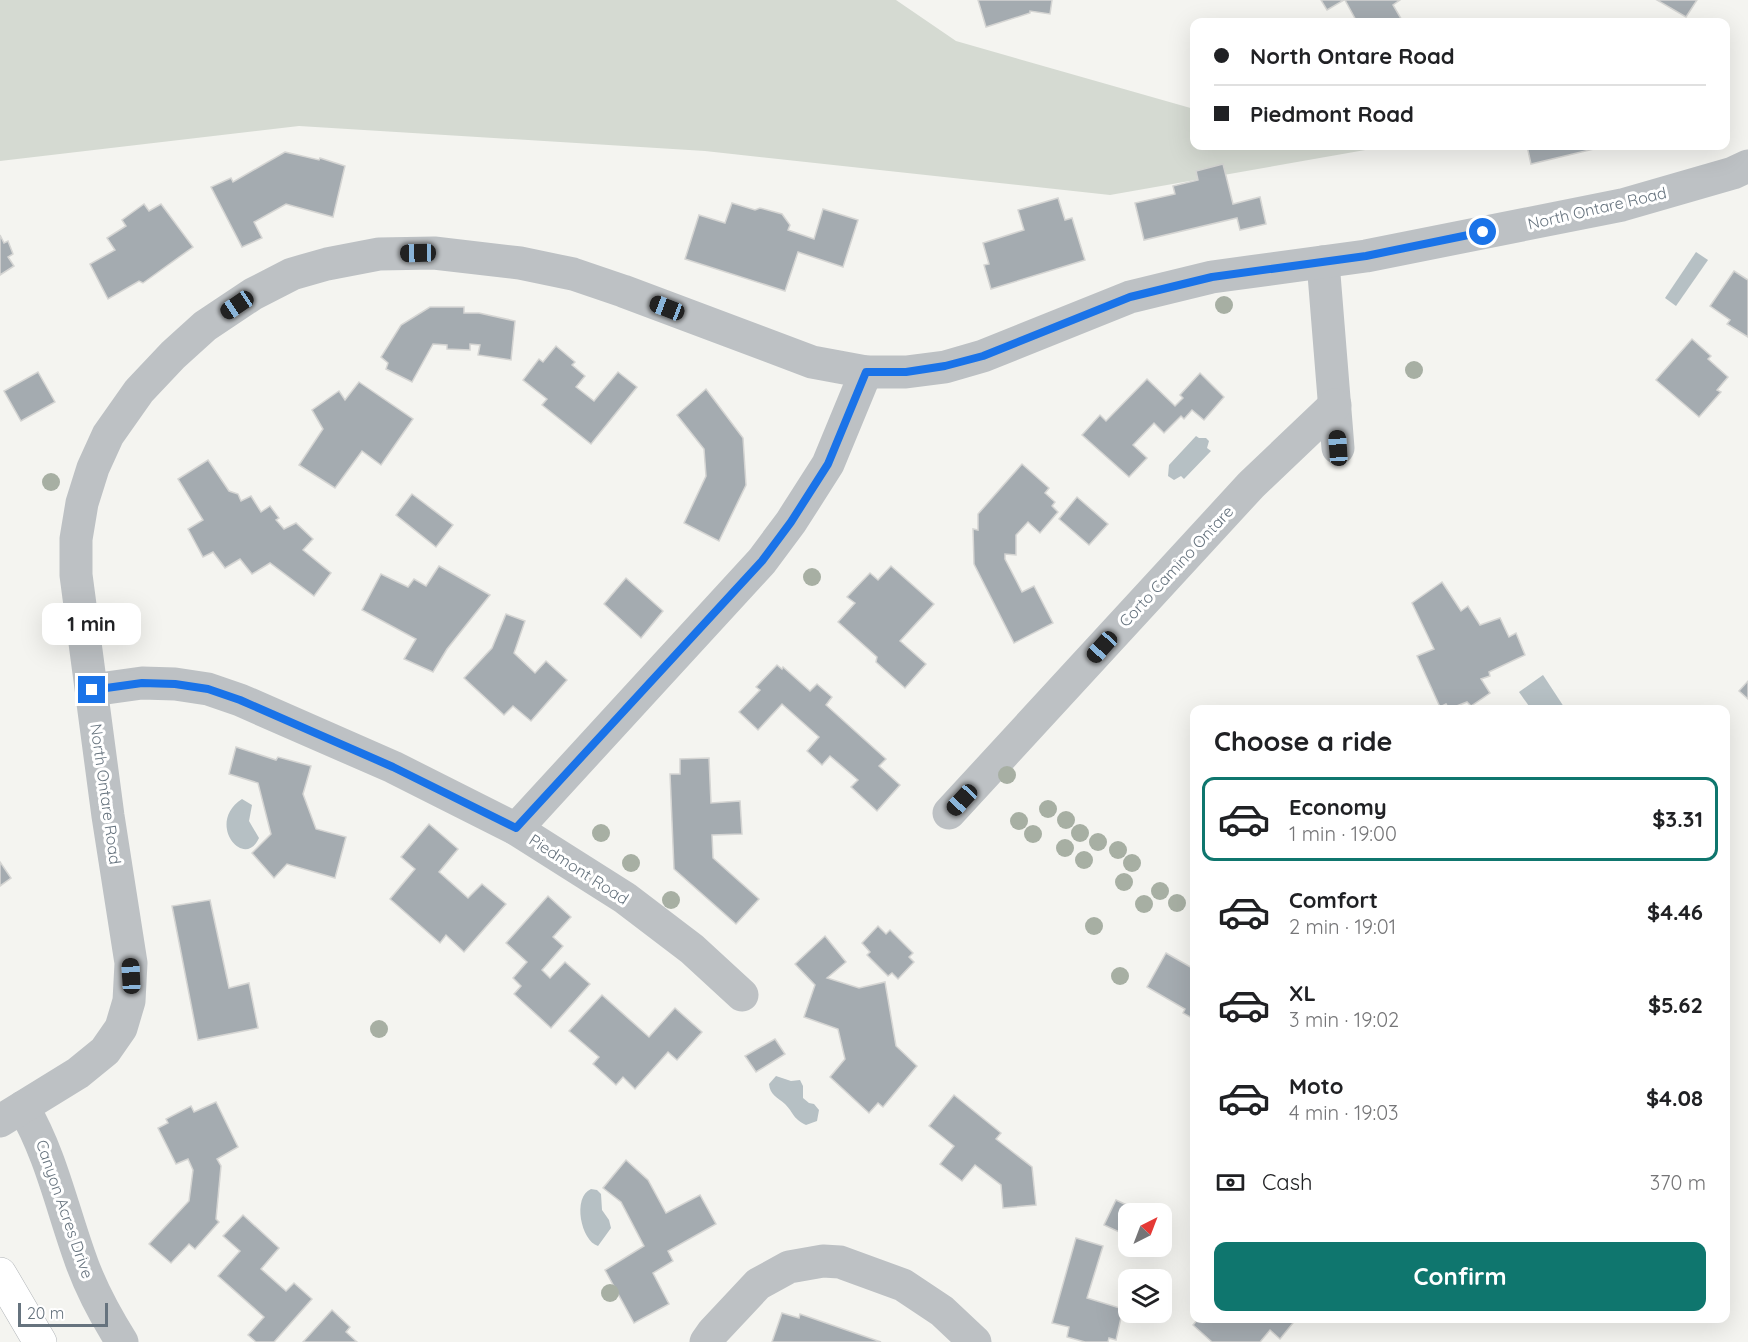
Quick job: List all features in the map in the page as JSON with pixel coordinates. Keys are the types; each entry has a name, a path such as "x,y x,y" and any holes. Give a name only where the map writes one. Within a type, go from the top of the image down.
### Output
{"main road":[{"path":"0,1274 40,1342"}],"street":[{"name":"North Ontare Road","path":"11,1114 78,1073 105,1051 121,1028 129,1001 131,963 108,816 76,575 76,538 82,503 93,468 108,435 139,391 205,326 253,294 292,274 327,264 379,254 434,253 520,263 573,274 812,362 866,372 906,372 945,366 983,356 1130,297 1212,277 1366,256 1622,204 1733,173 1748,166"},
{"path":"1323,262 1338,448"},
{"path":"516,828 762,561 791,522 828,464 866,372"},
{"name":"Corto Camino Ontare","path":"949,813 1251,485 1335,405"},
{"name":"Piedmont Road","path":"92,690 142,683 175,684 208,689 240,700 393,767 516,828 626,898 692,949 742,995"},
{"name":"Canyon Acres Drive","path":"11,1114 38,1133 79,1257 106,1316 122,1342"},
{"path":"706,1342 758,1284 789,1267 823,1261 840,1262 903,1285 942,1311 975,1342"}],"shaded area":[{"path":"0,0 896,0 956,41 1190,108 1190,150 1365,150 1110,195 705,151 299,126 0,161"},
{"path":"1696,252 1708,260 1676,306 1665,298"},
{"path":"1196,436 1209,441 1207,448 1211,451 1184,479 1181,476 1174,480 1168,476 1169,465"},
{"path":"1543,675 1563,705 1528,705 1519,692"},
{"path":"242,799 252,805 249,821 259,838 252,847 245,849 237,846 231,840 227,831 227,820 231,809"},
{"path":"776,1076 791,1081 800,1080 803,1086 803,1098 819,1110 817,1121 806,1125 774,1096 769,1084"},
{"path":"591,1189 601,1194 602,1210 611,1228 598,1246 587,1236 581,1219 582,1201"}],"building":[{"path":"978,0 1052,0 1050,14 1030,11 1030,13 986,27"},
{"path":"1321,0 1344,0 1327,10"},
{"path":"1345,0 1400,0 1393,5 1401,18 1355,18"},
{"path":"1657,0 1697,0 1686,17"},
{"path":"1528,150 1590,150 1531,164"},
{"path":"285,152 319,160 320,158 345,166 333,217 286,204 254,222 262,238 242,247 211,187 231,178 233,182"},
{"path":"1223,164 1233,204 1260,197 1266,224 1240,230 1237,218 1144,240 1135,203 1175,194 1173,186 1198,180 1196,171"},
{"path":"1058,198 1065,220 1072,218 1085,260 991,289 984,265 989,264 983,243 1024,230 1018,210"},
{"path":"732,203 755,210 760,208 782,214 790,225 788,230 814,239 823,209 858,220 843,267 798,252 785,291 685,259 699,215 725,223"},
{"path":"144,204 149,211 161,204 193,247 143,283 139,281 108,299 90,264 115,250 107,238 126,226 122,220"},
{"path":"0,235 4,243 8,241 13,254 8,257 14,266 0,275"},
{"path":"1734,271 1748,280 1748,337 1727,324 1730,320 1710,306"},
{"path":"430,307 464,307 464,313 479,313 515,321 511,360 478,355 480,345 470,344 470,350 447,349 447,345 433,344 412,382 386,369 388,363 381,357 401,325"},
{"path":"1692,339 1711,356 1708,359 1728,377 1717,390 1721,392 1699,417 1656,380"},
{"path":"556,346 575,362 572,365 585,376 576,387 594,401 618,372 637,387 591,444 542,405 547,399 523,380 539,359 543,362"},
{"path":"38,372 55,402 21,421 4,391"},
{"path":"1200,373 1224,397 1204,420 1192,410 1184,419 1181,416 1164,433 1154,423 1133,445 1147,458 1129,477 1082,435 1100,415 1106,421 1147,379 1175,406 1183,398 1180,395"},
{"path":"359,382 413,419 381,465 362,451 335,488 299,465 323,429 312,410 339,391 345,400"},
{"path":"706,389 743,438 746,485 719,541 684,523 706,476 704,449 677,415"},
{"path":"208,460 229,491 238,494 241,501 251,496 261,512 270,506 279,518 276,520 284,529 296,523 313,539 303,550 331,573 314,596 270,563 252,574 240,559 225,568 213,552 203,557 188,529 203,520 178,479"},
{"path":"1022,464 1049,488 1045,493 1055,502 1052,506 1058,512 1040,533 1028,522 1016,535 1016,555 1005,554 1005,559 1022,592 1034,586 1053,623 1014,643 974,564 973,529 978,530 978,514"},
{"path":"412,494 453,525 436,547 396,515"},
{"path":"1077,497 1108,524 1089,545 1059,519"},
{"path":"439,566 490,595 447,649 433,672 404,659 416,639 362,610 381,574 408,587 414,579 426,586"},
{"path":"891,566 934,604 900,641 926,664 905,688 876,662 877,657 838,622 855,603 847,597 870,573 878,580"},
{"path":"626,578 663,611 641,638 604,604"},
{"path":"1442,582 1461,611 1468,606 1480,625 1500,618 1509,637 1516,633 1525,655 1489,672 1490,676 1481,679 1490,693 1472,705 1467,702 1459,705 1439,705 1417,656 1434,649 1412,603"},
{"path":"506,614 525,621 514,653 535,673 546,661 567,680 531,721 513,706 504,715 464,678 492,648"},
{"path":"777,665 782,669 783,667 810,691 817,684 832,697 826,705 886,759 879,766 900,785 877,811 851,787 858,780 830,756 822,765 807,751 819,737 782,704 758,730 739,712 760,690 756,687"},
{"path":"1748,681 1748,699 1739,691"},
{"path":"236,747 276,760 278,757 311,766 303,794 316,829 346,837 335,878 287,864 274,878 252,853 271,834 258,783 229,774"},
{"path":"709,758 711,803 740,801 742,834 712,835 713,858 759,899 736,924 674,869 670,774 680,774 680,759"},
{"path":"429,824 458,849 439,872 468,898 482,884 506,904 464,952 446,935 440,943 390,899 415,869 401,857"},
{"path":"0,862 11,878 0,886"},
{"path":"548,896 571,917 553,937 563,946 542,970 550,978 565,962 590,984 551,1028 514,994 521,986 513,978 527,962 506,943"},
{"path":"210,900 229,988 249,983 258,1028 198,1040 172,906"},
{"path":"878,926 886,934 890,930 913,953 909,957 914,962 898,979 892,973 888,976 867,955 870,952 862,943"},
{"path":"825,936 846,962 827,978 859,988 885,982 896,1046 917,1066 883,1107 878,1103 869,1113 830,1077 845,1059 838,1029 804,1017 815,985 795,964"},
{"path":"1166,953 1190,967 1190,1017 1183,1013 1185,1009 1147,987"},
{"path":"602,995 649,1037 675,1008 702,1032 677,1060 668,1052 635,1089 623,1077 616,1085 593,1064 599,1057 569,1031"},
{"path":"775,1039 785,1054 756,1072 745,1056"},
{"path":"954,1095 1001,1133 996,1139 1032,1167 1036,1205 1003,1208 1001,1185 975,1165 962,1181 940,1164 954,1146 929,1126"},
{"path":"216,1102 238,1147 217,1159 221,1166 216,1219 219,1222 195,1249 189,1244 171,1263 149,1244 189,1201 193,1170 188,1159 176,1164 158,1128 168,1123 166,1119 191,1106 194,1112"},
{"path":"626,1160 648,1180 666,1213 700,1195 716,1224 668,1251 673,1261 653,1273 669,1304 634,1323 605,1270 644,1246 621,1202 603,1188"},
{"path":"1116,1200 1122,1203 1118,1203 1118,1231 1104,1225"},
{"path":"243,1215 279,1248 261,1269 286,1291 294,1283 312,1299 274,1342 256,1342 248,1335 264,1317 218,1276 240,1251 223,1236"},
{"path":"1076,1238 1103,1246 1087,1298 1118,1307 1118,1323 1120,1323 1116,1340 1109,1338 1108,1342 1085,1342 1067,1337 1069,1327 1052,1323"},
{"path":"332,1310 350,1327 346,1332 357,1342 303,1342"},
{"path":"782,1313 799,1318 800,1314 881,1342 772,1342"},
{"path":"1195,1323 1293,1323 1280,1339 1270,1330 1260,1342 1212,1342 1193,1325"}],"route":[{"path":"92,690 142,683 175,684 208,689 240,700 393,767 516,828 762,561 791,522 828,464 866,372 906,372 945,366 983,356 1130,297 1212,277 1366,256 1483,232"}]}
